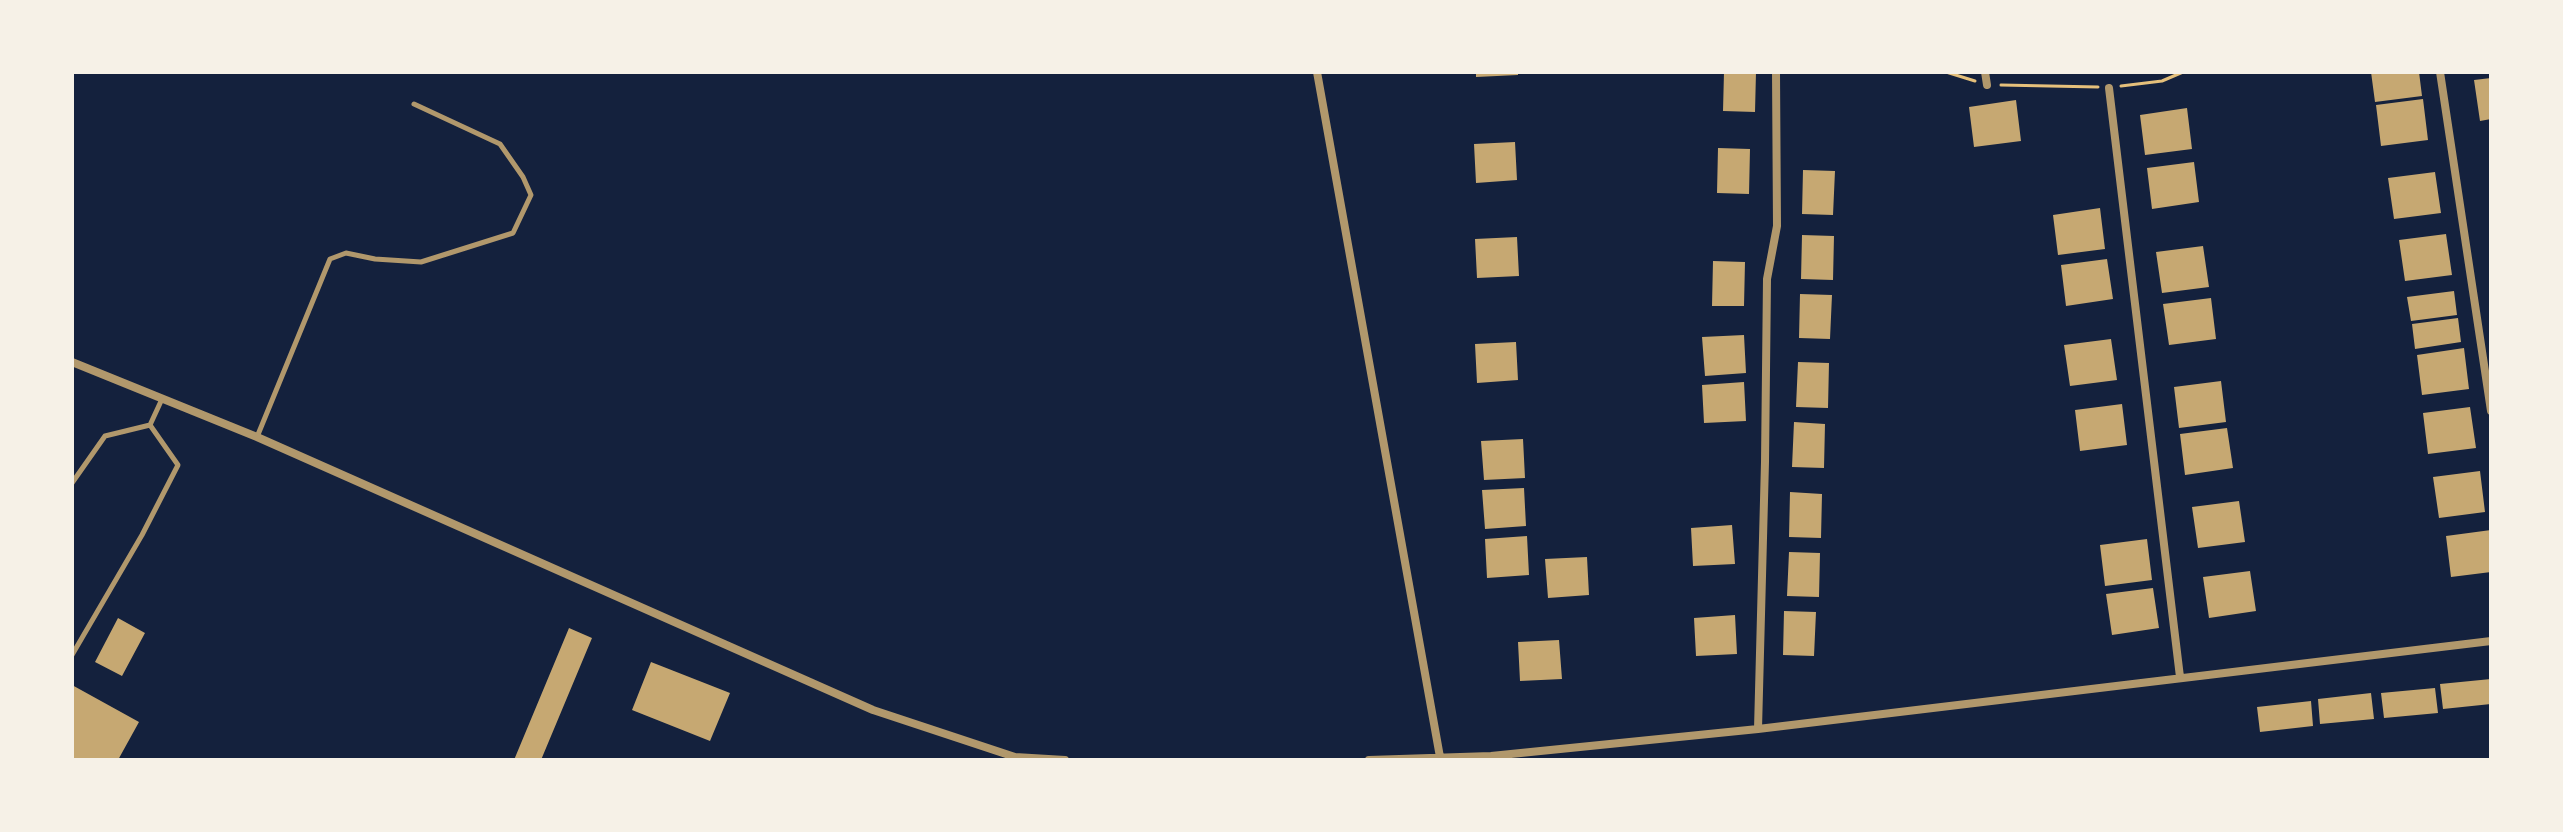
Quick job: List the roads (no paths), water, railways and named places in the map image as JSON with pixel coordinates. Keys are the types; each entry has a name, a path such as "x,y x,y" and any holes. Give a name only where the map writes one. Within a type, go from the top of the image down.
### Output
{"street":[{"path":"1317,72 1440,757"},
{"path":"1758,729 1767,279 1777,226 1776,72"},
{"path":"1985,72 1987,85"},
{"path":"2440,72 2491,411"},
{"path":"2109,88 2180,677"},
{"path":"72,362 257,437 873,710 1015,757 1065,760"},
{"path":"1369,760 1491,758 2491,641"}],"lane":[{"path":"257,437 330,259 346,253 375,259 421,262 513,233 522,219 531,195 523,177 500,144 414,104"},
{"path":"150,425 163,398"},
{"path":"72,483 105,436 150,425"},
{"path":"72,655 142,535 178,465 150,425"}]}
